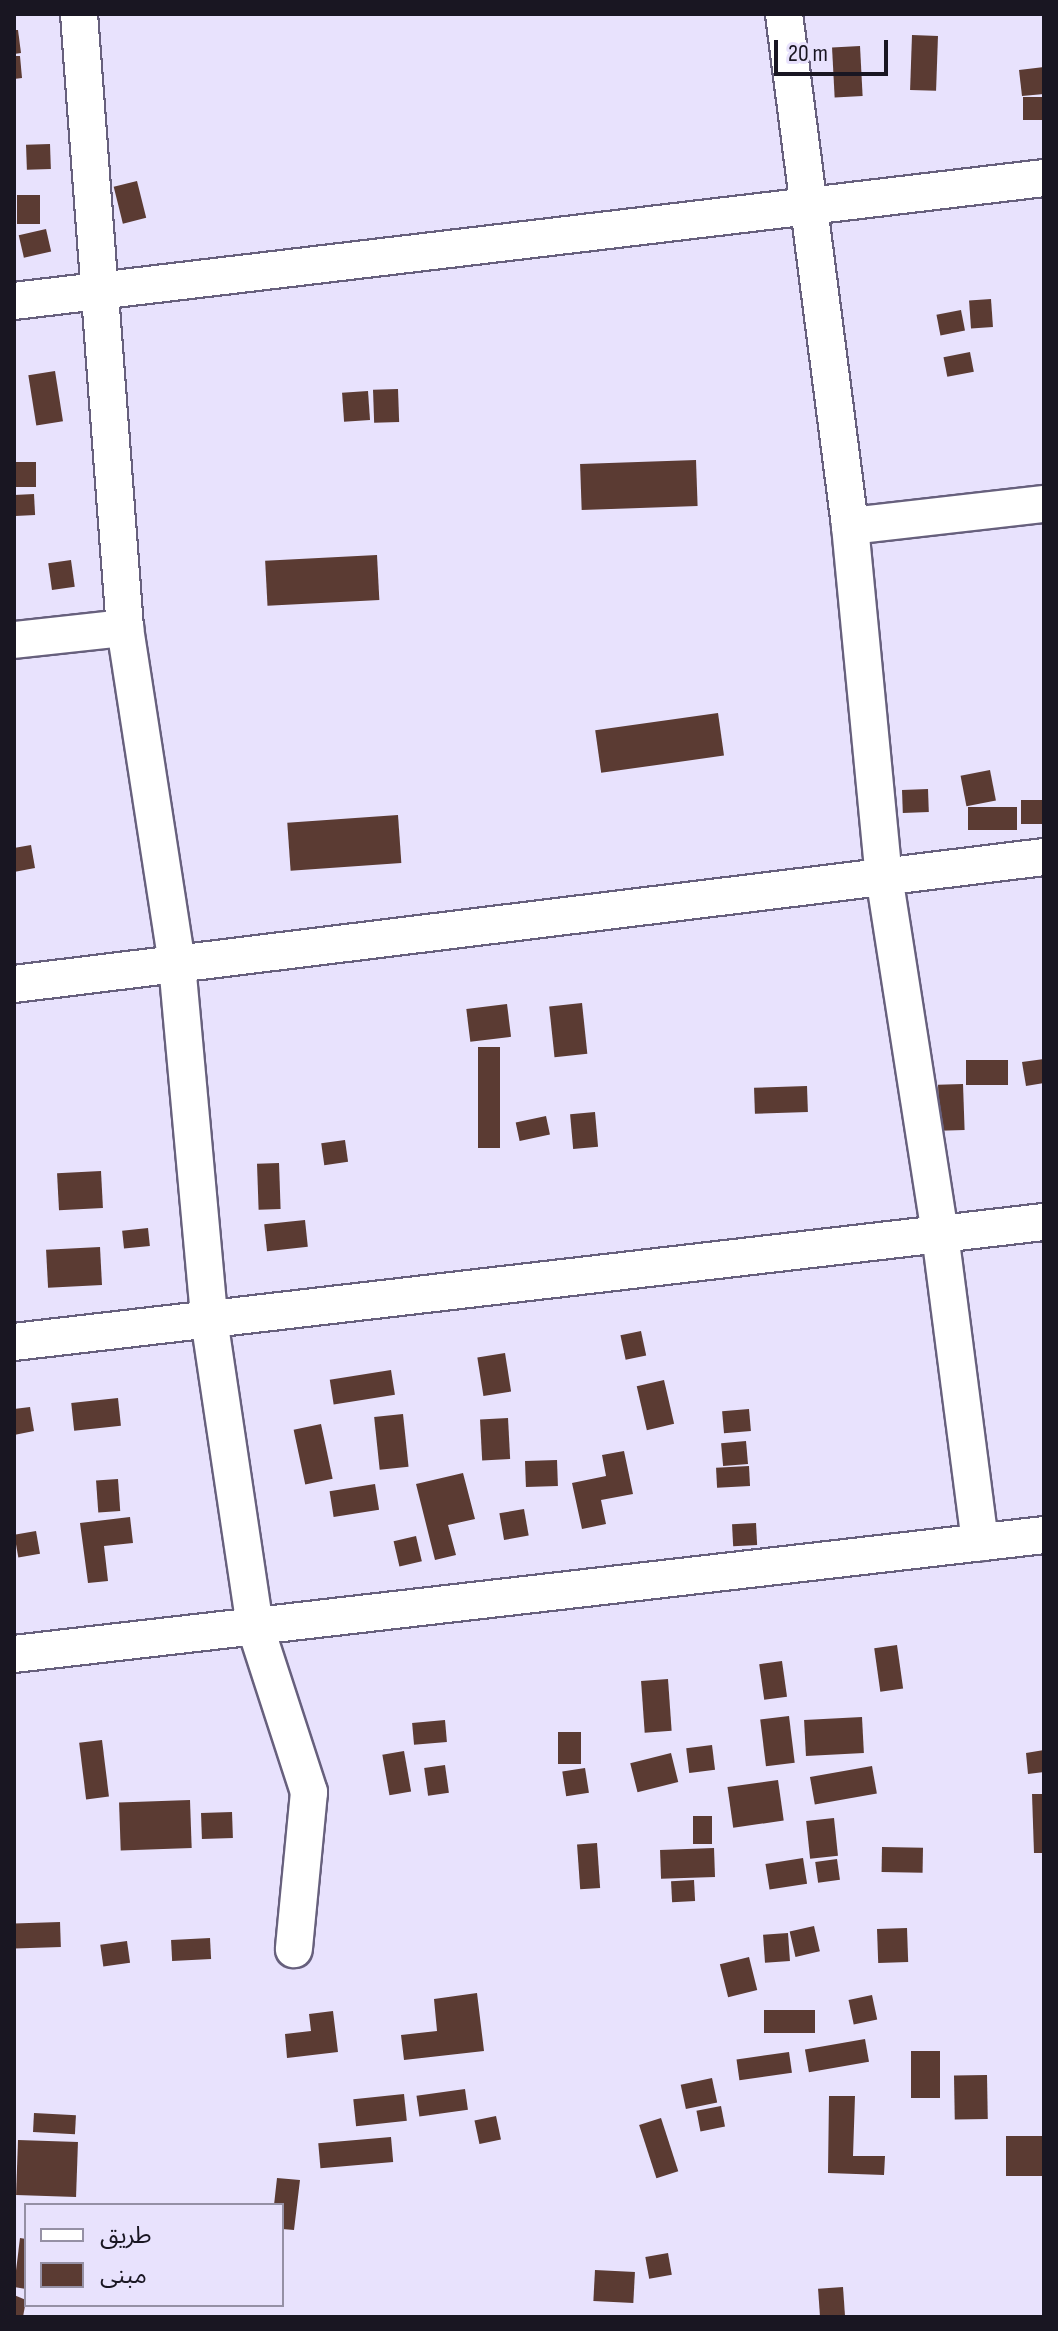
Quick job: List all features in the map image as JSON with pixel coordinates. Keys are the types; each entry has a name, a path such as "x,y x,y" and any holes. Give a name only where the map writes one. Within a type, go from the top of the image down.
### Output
{"street":[{"path":"79,14 96,292 125,628 177,964 209,1319 255,1626 309,1792 294,1949"},
{"path":"784,14 850,526 884,876 940,1234 980,1542"},
{"path":"14,301 1044,178"},
{"path":"850,526 1044,504"},
{"path":"14,640 125,628"},
{"path":"14,984 1044,857"},
{"path":"14,1342 1044,1222"},
{"path":"14,1654 1044,1535"}],"building":[{"path":"14,30 18,30 21,53 14,54"},
{"path":"912,35 938,36 936,91 910,90"},
{"path":"860,46 863,96 835,97 832,47"},
{"path":"14,56 20,56 22,78 14,79"},
{"path":"1044,67 1044,94 1022,96 1019,70"},
{"path":"1023,97 1044,97 1044,120 1023,120"},
{"path":"50,144 51,169 27,170 26,145"},
{"path":"137,181 146,218 123,224 114,187"},
{"path":"17,195 40,195 40,224 17,224"},
{"path":"46,229 51,251 24,258 19,235"},
{"path":"991,299 993,327 971,328 969,301"},
{"path":"961,310 965,331 940,335 936,315"},
{"path":"970,352 974,372 947,377 943,357"},
{"path":"55,371 63,421 36,426 28,375"},
{"path":"398,389 399,422 374,423 373,390"},
{"path":"368,391 370,420 344,422 342,393"},
{"path":"696,460 698,506 582,510 580,464"},
{"path":"14,462 36,462 36,487 14,487"},
{"path":"34,494 35,515 15,516 14,495"},
{"path":"377,555 379,600 268,606 265,561"},
{"path":"71,560 75,587 52,590 48,563"},
{"path":"718,713 724,756 601,773 595,730"},
{"path":"990,770 996,800 966,806 961,776"},
{"path":"928,789 929,812 903,813 902,790"},
{"path":"1021,800 1044,800 1044,824 1021,824"},
{"path":"968,807 1017,807 1017,830 968,830"},
{"path":"398,815 401,863 291,871 287,823"},
{"path":"31,845 35,868 14,872 14,848"},
{"path":"582,1003 587,1054 555,1057 549,1006"},
{"path":"507,1004 511,1037 470,1042 466,1009"},
{"path":"478,1047 500,1047 500,1148 478,1148"},
{"path":"1044,1059 1044,1083 1026,1086 1022,1062"},
{"path":"966,1060 1008,1060 1008,1085 966,1085"},
{"path":"963,1084 965,1130 940,1131 938,1085"},
{"path":"807,1086 808,1112 755,1114 754,1088"},
{"path":"595,1112 598,1147 573,1149 570,1114"},
{"path":"546,1116 550,1135 520,1141 516,1122"},
{"path":"345,1140 348,1162 324,1165 321,1143"},
{"path":"279,1163 281,1209 259,1210 257,1164"},
{"path":"101,1171 103,1208 59,1210 57,1173"},
{"path":"305,1220 308,1247 267,1251 264,1224"},
{"path":"148,1228 150,1246 124,1249 122,1231"},
{"path":"100,1247 102,1285 48,1288 46,1250"},
{"path":"641,1331 646,1355 626,1360 620,1335"},
{"path":"505,1353 511,1392 483,1396 477,1357"},
{"path":"391,1370 395,1395 334,1404 330,1380"},
{"path":"664,1380 674,1424 647,1430 637,1386"},
{"path":"118,1398 121,1426 74,1431 71,1403"},
{"path":"30,1407 34,1431 14,1435 14,1409"},
{"path":"749,1409 751,1431 724,1433 722,1411"},
{"path":"403,1414 409,1467 380,1470 374,1417"},
{"path":"508,1418 510,1459 482,1460 480,1419"},
{"path":"321,1424 333,1479 305,1485 294,1430"},
{"path":"746,1441 748,1464 723,1466 721,1443"},
{"path":"624,1451 633,1494 601,1500 606,1524 582,1529 572,1483 606,1476 602,1455"},
{"path":"557,1460 558,1486 526,1487 525,1461"},
{"path":"749,1466 750,1486 717,1488 716,1468"},
{"path":"463,1473 475,1519 448,1525 456,1555 435,1560 416,1484"},
{"path":"118,1479 120,1511 98,1512 96,1481"},
{"path":"375,1484 379,1510 334,1517 330,1491"},
{"path":"524,1509 529,1536 504,1540 499,1513"},
{"path":"130,1517 133,1543 104,1546 108,1581 88,1583 80,1523"},
{"path":"756,1523 757,1545 733,1546 732,1524"},
{"path":"36,1531 40,1554 18,1557 14,1535"},
{"path":"416,1536 422,1561 399,1567 394,1541"},
{"path":"897,1645 903,1689 880,1692 874,1648"},
{"path":"782,1661 787,1697 764,1700 759,1664"},
{"path":"668,1679 672,1731 645,1733 641,1681"},
{"path":"789,1716 795,1763 766,1766 760,1720"},
{"path":"862,1717 864,1753 806,1756 804,1720"},
{"path":"445,1720 447,1742 414,1745 412,1723"},
{"path":"558,1732 581,1732 581,1764 558,1764"},
{"path":"102,1740 109,1797 86,1799 79,1743"},
{"path":"712,1745 715,1770 689,1773 686,1748"},
{"path":"1044,1750 1044,1772 1028,1774 1026,1753"},
{"path":"404,1751 411,1791 389,1795 382,1755"},
{"path":"671,1753 678,1782 638,1792 630,1763"},
{"path":"445,1765 449,1793 428,1796 424,1768"},
{"path":"872,1766 877,1794 815,1805 810,1777"},
{"path":"585,1768 589,1793 566,1796 562,1772"},
{"path":"778,1780 784,1821 733,1828 727,1787"},
{"path":"1032,1794 1044,1794 1044,1853 1034,1853"},
{"path":"190,1800 192,1848 121,1850 119,1802"},
{"path":"232,1812 233,1838 202,1839 201,1813"},
{"path":"693,1816 712,1816 712,1844 693,1844"},
{"path":"834,1818 838,1856 810,1859 806,1821"},
{"path":"597,1843 600,1888 580,1889 577,1844"},
{"path":"882,1847 923,1848 923,1873 882,1872"},
{"path":"714,1848 715,1877 661,1879 660,1850"},
{"path":"803,1858 807,1884 770,1890 765,1864"},
{"path":"837,1859 840,1880 818,1883 815,1862"},
{"path":"694,1880 695,1901 672,1902 671,1881"},
{"path":"60,1922 61,1947 15,1949 14,1924"},
{"path":"814,1926 820,1951 795,1957 790,1932"},
{"path":"907,1928 908,1962 878,1963 877,1929"},
{"path":"788,1933 790,1961 765,1963 763,1935"},
{"path":"210,1938 211,1959 172,1961 171,1940"},
{"path":"127,1941 130,1963 103,1967 100,1945"},
{"path":"749,1957 757,1990 728,1997 720,1964"},
{"path":"477,1993 484,2051 404,2060 401,2035 437,2031 434,1999"},
{"path":"872,1995 877,2019 854,2024 849,2000"},
{"path":"764,2010 815,2010 815,2033 764,2033"},
{"path":"333,2011 338,2052 287,2058 285,2034 311,2031 309,2014"},
{"path":"865,2039 869,2062 809,2072 805,2050"},
{"path":"911,2051 940,2051 940,2098 911,2098"},
{"path":"789,2052 792,2073 739,2080 737,2059"},
{"path":"987,2075 988,2119 955,2120 954,2076"},
{"path":"712,2078 717,2102 686,2109 681,2085"},
{"path":"465,2089 468,2110 419,2117 416,2096"},
{"path":"404,2094 407,2121 356,2126 353,2099"},
{"path":"829,2096 855,2096 853,2156 885,2156 884,2175 828,2173"},
{"path":"721,2106 725,2127 700,2131 696,2111"},
{"path":"34,2113 76,2115 75,2134 33,2132"},
{"path":"496,2116 501,2139 479,2144 474,2121"},
{"path":"661,2118 678,2171 656,2178 639,2125"},
{"path":"1006,2136 1044,2136 1044,2176 1006,2176"},
{"path":"391,2137 393,2162 320,2168 318,2143"},
{"path":"18,2140 78,2142 76,2197 16,2195"},
{"path":"277,2178 300,2180 294,2230 284,2229 284,2203 274,2203"},
{"path":"20,2238 24,2239 24,2289 14,2287"},
{"path":"668,2253 672,2275 649,2279 645,2257"},
{"path":"595,2270 635,2272 633,2303 593,2301"},
{"path":"843,2287 845,2317 820,2317 818,2289"},
{"path":"14,2295 24,2299 25,2307 23,2317 14,2317"}]}
